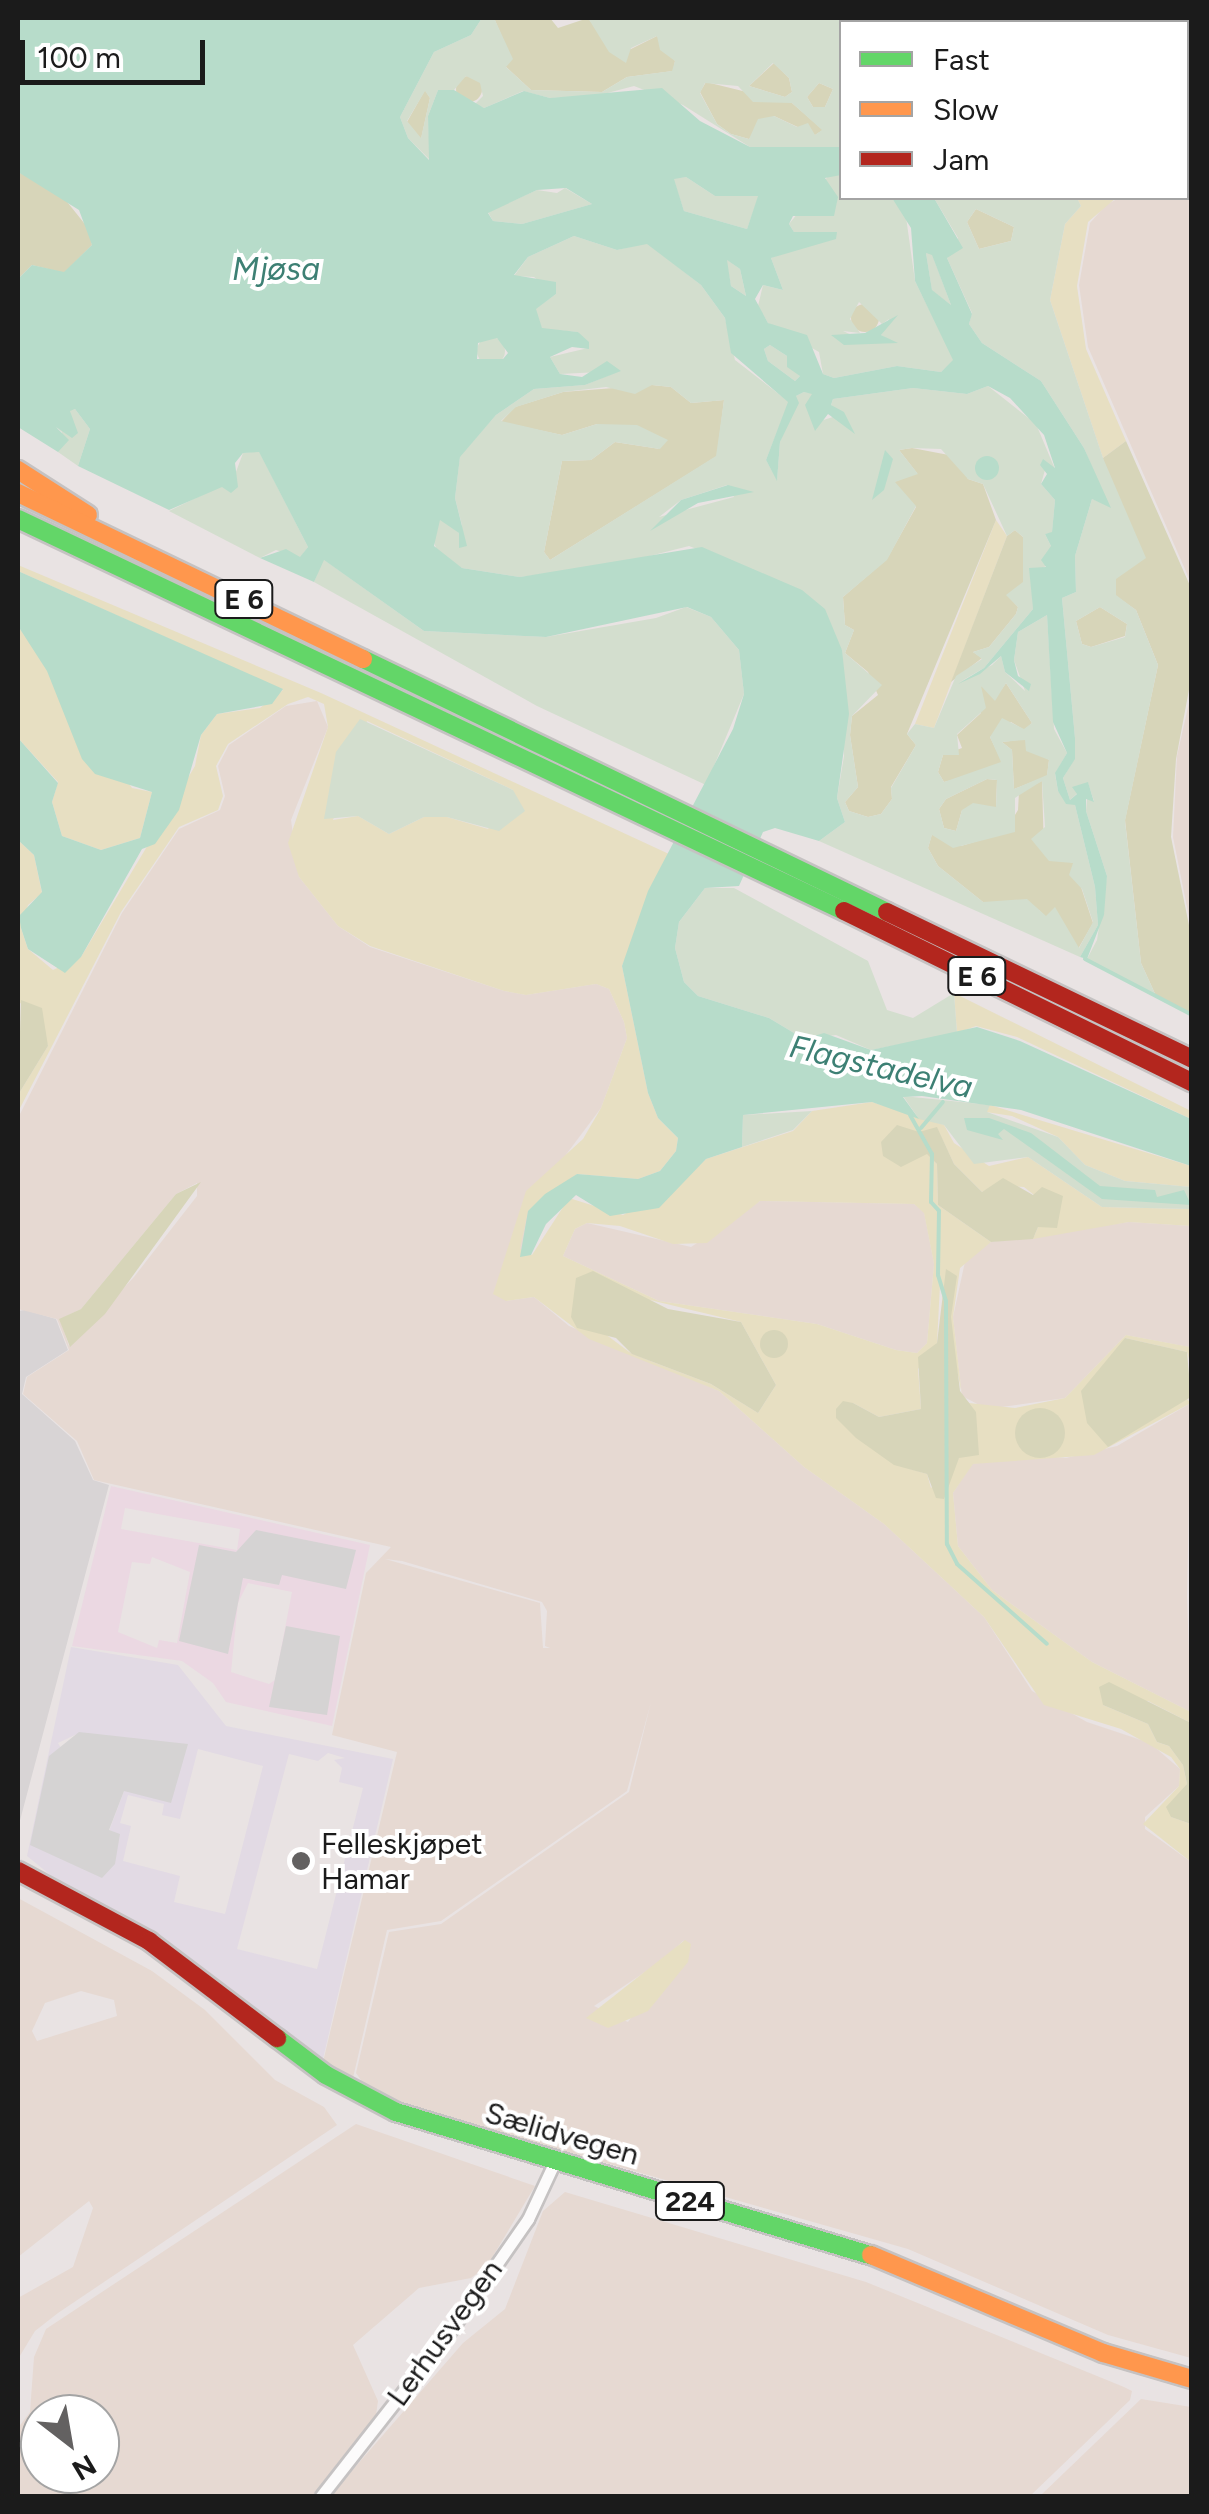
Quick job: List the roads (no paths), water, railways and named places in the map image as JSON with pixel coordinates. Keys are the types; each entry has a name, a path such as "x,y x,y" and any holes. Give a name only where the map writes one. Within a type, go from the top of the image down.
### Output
{"main road":[{"name":"E 6","path":"18,470 126,544"},
{"name":"E 6","path":"18,494 676,805 1192,1058"},
{"name":"E 6","path":"18,518 762,870 1192,1082"},
{"name":"E 6","path":"18,533 116,564"},
{"name":"Sælidvegen","path":"18,1871 149,1940 362,2096 555,2161 877,2257 1103,2353 1192,2379"}],"street":[{"name":"Lerhusvegen","path":"321,2496 448,2334 528,2219 555,2161"}],"water":[{"name":"Mjøsa","path":"18,18 482,18 471,35 434,52 400,117 408,138 429,160 428,116 438,90 454,90 484,108 524,91 550,98 662,88 700,121 750,147 839,147 839,175 825,178 838,197 834,216 793,216 789,224 794,232 837,232 836,239 771,258 783,290 763,285 755,299 768,323 807,335 823,374 834,378 897,366 941,372 953,360 915,281 911,228 893,200 935,200 963,248 947,258 972,314 969,324 982,343 1041,381 1084,448 1111,508 1092,499 1075,556 1076,592 1062,598 1075,738 1075,759 1063,778 1070,800 1077,794 1072,787 1088,782 1094,802 1086,799 1086,811 1107,876 1104,915 1087,959 1080,957 1098,925 1095,887 1075,805 1066,804 1058,791 1055,773 1067,753 1053,722 1047,615 1018,632 1014,660 1018,676 1031,684 1029,691 1005,672 1001,656 980,674 958,684 984,668 1033,609 1029,568 1046,567 1041,560 1051,546 1045,534 1052,532 1055,500 1041,484 1047,474 1040,465 1043,459 1055,468 1044,435 1010,398 988,386 967,394 913,388 833,399 831,405 844,412 855,434 828,414 815,431 805,405 812,394 804,392 796,396 799,403 780,442 777,481 766,460 788,402 731,353 725,318 701,285 647,244 617,250 574,236 528,257 514,275 556,282 556,294 536,309 542,328 578,332 589,342 589,349 572,347 550,357 560,374 582,377 607,361 621,371 585,385 534,389 496,415 460,457 455,498 467,546 459,548 459,533 440,520 434,546 462,568 520,577 702,547 802,590 825,609 842,650 849,714 837,798 845,822 819,841 775,828 763,832 739,886 705,888 679,922 675,948 684,982 698,996 769,1018 804,1039 824,1033 871,1050 977,1027 1020,1041 1191,1119 1191,1166 1021,1110 922,1096 903,1097 919,1119 872,1102 743,1115 742,1147 706,1159 659,1208 610,1216 576,1195 546,1224 531,1255 520,1257 528,1211 545,1194 577,1174 638,1179 660,1171 676,1151 678,1138 658,1118 648,1093 622,966 648,891 733,729 744,694 739,650 711,617 687,607 546,637 424,631 324,560 314,582 260,558 286,549 300,557 308,547 259,452 243,453 235,463 238,487 231,493 222,487 169,510 78,466 90,429 75,409 70,411 78,433 72,438 56,427 69,440 58,452 18,427 18,279 32,265 64,272 92,245 79,210 18,172","holes":["686,177 715,196 758,196 747,229 684,211 674,179","566,188 592,204 522,224 493,221 488,213 537,190","926,253 932,255 951,305 932,290","727,260 740,269 746,296 731,286","497,338 508,353 503,359 477,359 478,343","770,345 787,356 787,367 800,376 795,381 768,361 764,349"]},
{"path":"898,315 881,335 898,343 844,345 831,335 865,333"},
{"path":"885,450 893,459 884,490 872,500"},
{"path":"987,456 999,468 987,480 975,468"},
{"path":"728,485 754,492 698,503 650,531 681,500"},
{"path":"18,571 283,689 272,704 217,714 201,735 179,810 155,844 142,849 81,957 65,973 28,949 21,928 19,916 42,892 34,855 18,840 18,738 58,783 52,802 62,836 101,850 140,838 152,792 95,774 82,759 47,671 18,626"},
{"path":"964,1118 989,1118 1031,1133 1100,1186 1155,1190 1157,1197 1184,1190 1191,1205 1102,1199 1004,1129 998,1134 1003,1140 967,1130"}],"waterway":[{"path":"1085,959 1192,1015"},
{"name":"Flagstadelva","path":"921,1128 943,1102"},
{"path":"910,1115 932,1154 931,1202 939,1211 938,1275 946,1301 947,1544 957,1564 1047,1644"}],"place":[{"name":"Felleskjøpet Hamar","path":"301,1861"}]}
